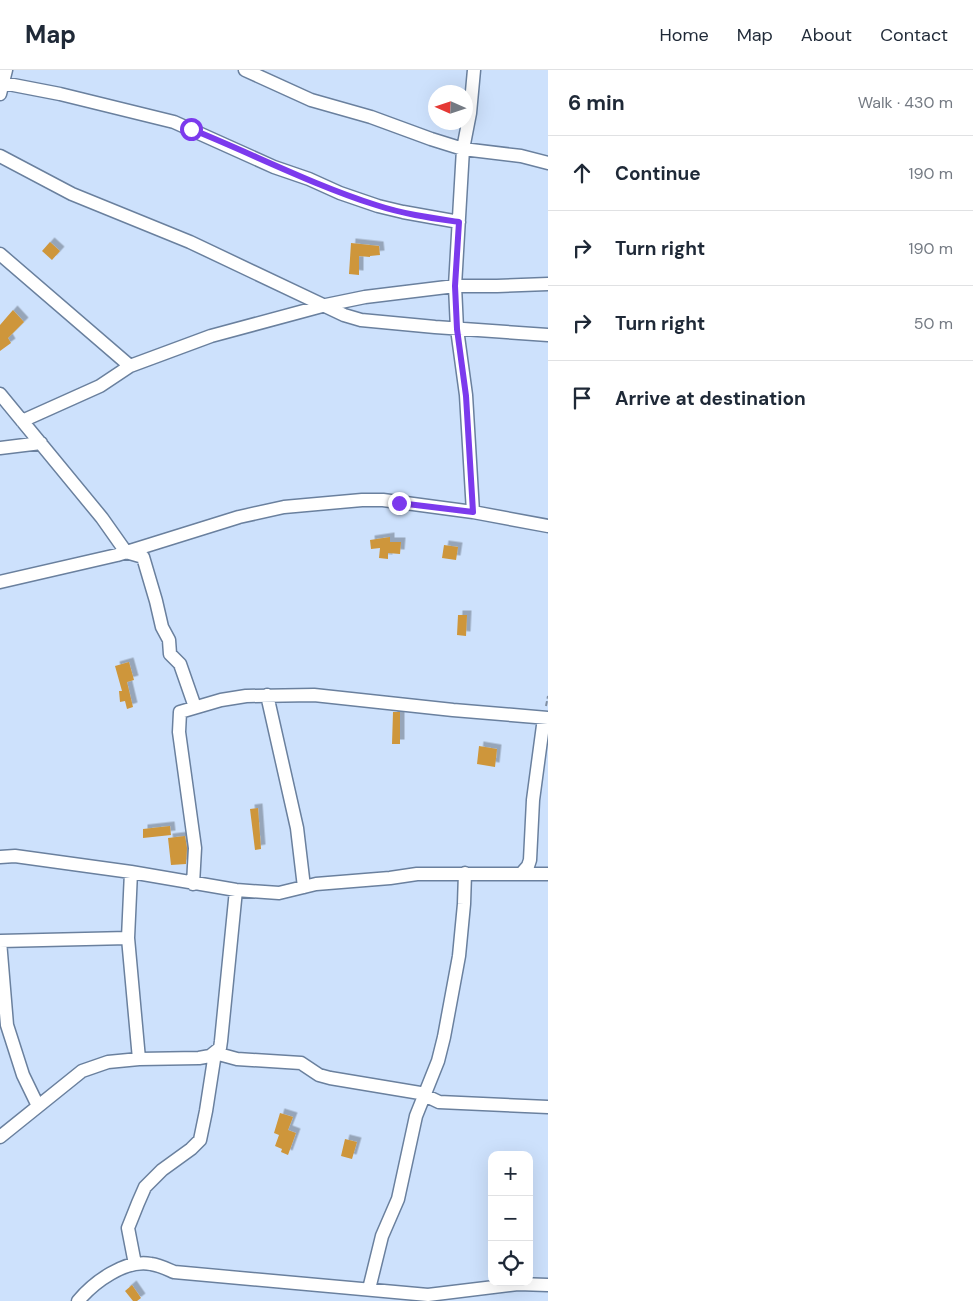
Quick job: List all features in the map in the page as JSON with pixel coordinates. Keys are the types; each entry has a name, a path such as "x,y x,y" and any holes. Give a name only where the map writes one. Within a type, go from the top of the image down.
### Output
{"street":[{"path":"245,70 311,100 346,109 414,134 463,149 521,156 548,163"},
{"path":"473,512 466,396 457,329 455,286 463,149 470,113 474,70"},
{"path":"3,82 174,122 274,166 363,201 403,212 459,222"},
{"path":"0,156 81,198 190,242 344,315 361,320 548,335"},
{"path":"0,254 130,366"},
{"path":"22,421 100,386 130,366 211,336 326,305 365,297 455,286 548,284"},
{"path":"0,394 102,518 126,552 143,557 162,627 169,640 170,654 180,664 195,707"},
{"path":"0,448 41,443"},
{"path":"0,582 126,552 239,517 284,506 383,500 473,512 548,526"},
{"path":"267,694 297,828 304,887"},
{"path":"193,884 195,848 179,722 180,712 246,696 267,694 314,695 546,718 533,800 530,860 528,866 521,874"},
{"path":"0,857 15,856 130,872 193,884 279,893 344,881 416,874 548,874"},
{"path":"130,872 128,938 138,1059"},
{"path":"369,1289 382,1236 398,1199 416,1116 438,1061 451,1004 459,956 465,873"},
{"path":"134,1264 128,1228 145,1187 162,1170 200,1140 214,1054 220,1048 236,890"},
{"path":"38,1106 23,1075 7,1025 0,941 128,938"},
{"path":"0,1135 82,1071 108,1062 138,1059 199,1058 214,1054 237,1059 301,1063 319,1074 330,1078 420,1093 439,1102 548,1107"},
{"path":"78,1301 86,1291 114,1272 134,1264 152,1264 174,1272 428,1295 518,1284 548,1285"}],"building":[{"path":"50,242 60,251 52,260 42,251"},
{"path":"351,243 379,246 380,255 370,257 359,256 359,275 349,274"},
{"path":"13,310 24,322 8,338 11,343 0,351 0,325"},
{"path":"390,537 390,542 401,542 400,554 388,553 388,559 379,558 380,548 371,549 370,540"},
{"path":"444,545 458,547 456,560 442,558"},
{"path":"458,615 467,615 466,636 457,635"},
{"path":"129,662 134,680 127,682 133,707 127,709 125,701 120,702 119,691 122,691 115,666"},
{"path":"393,712 400,712 400,744 392,744"},
{"path":"479,746 497,749 495,767 477,764"},
{"path":"258,808 261,849 255,850 250,809"},
{"path":"170,826 171,835 143,838 143,829"},
{"path":"185,836 187,848 186,864 171,865 168,838"},
{"path":"280,1113 293,1117 288,1130 296,1133 288,1155 281,1152 282,1149 275,1146 279,1135 274,1133"},
{"path":"345,1139 357,1142 352,1159 341,1156"},
{"path":"132,1285 141,1298 137,1301 133,1301 125,1291"}],"route":[{"path":"191,129 274,166 365,202 403,212 459,222 455,286 457,329 466,396 473,512 399,503"}]}
